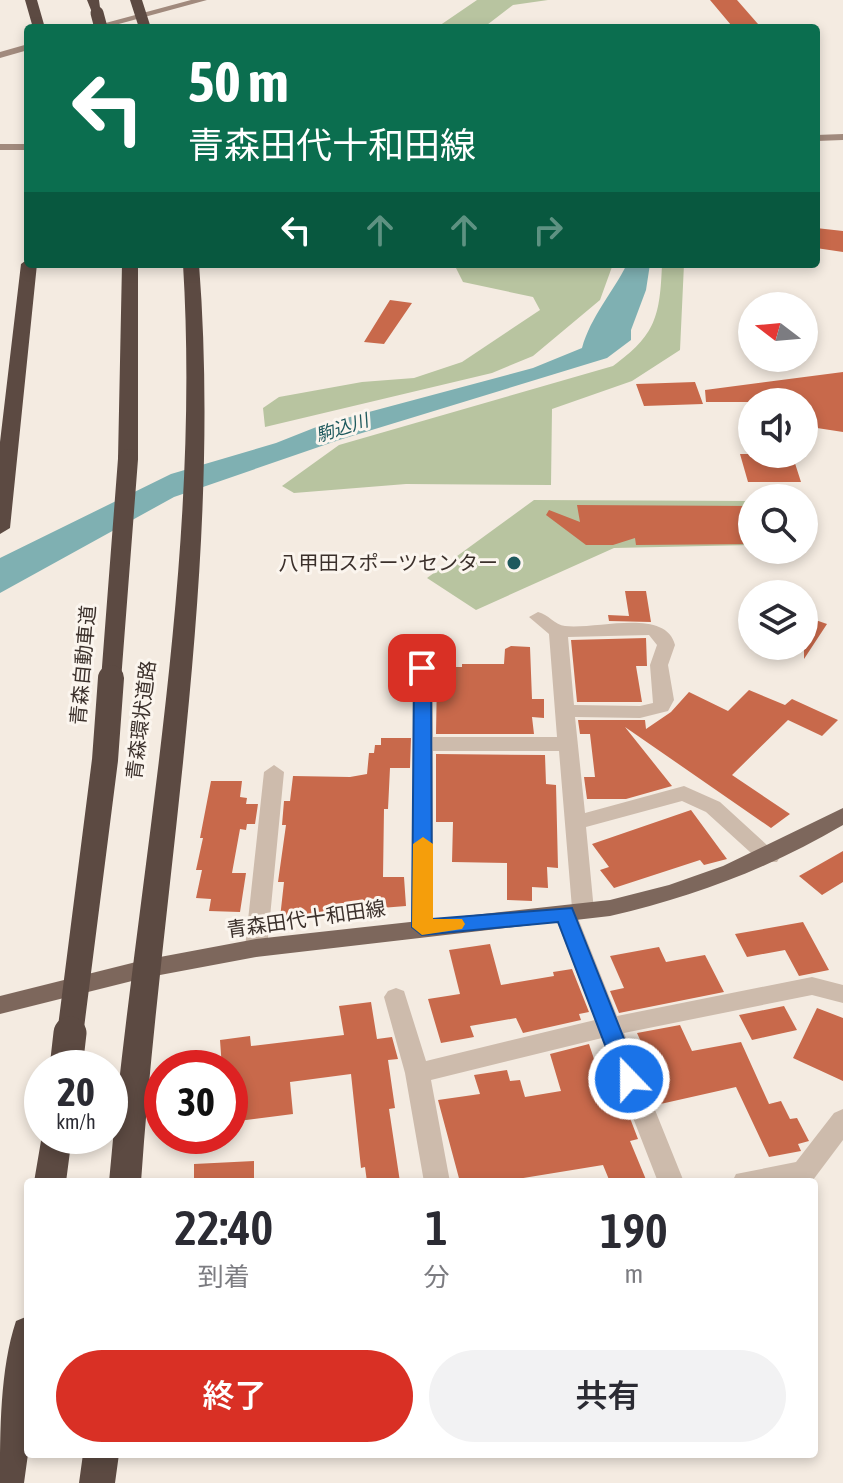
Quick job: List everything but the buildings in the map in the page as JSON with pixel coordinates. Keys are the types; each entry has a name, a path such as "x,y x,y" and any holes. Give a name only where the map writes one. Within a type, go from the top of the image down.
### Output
{"highway":[{"path":"31,0 38,24"},
{"path":"93,0 100,24"},
{"path":"136,0 144,24"},
{"path":"0,528 29,268"},
{"name":"青森自動車道","path":"68,1050 105,760 128,459 130,268"},
{"name":"青森環状道路","path":"125,1178 144,969 183,638 195,447 197,357 191,268"},
{"path":"6,1483 24,1359"},
{"path":"97,1483 100,1458"}],"main road":[{"path":"105,24 202,0"},
{"path":"0,55 24,48"},
{"path":"820,138 843,137"},
{"path":"0,147 24,147"},
{"name":"青森田代十和田線","path":"0,1005 144,969 256,948 654,900 703,886 769,857 843,815"}],"street":[{"path":"538,617 558,632 653,629 664,637 666,645 659,665 664,691 661,707 640,712 563,711"},
{"path":"558,632 573,823 574,912 607,1027 669,1178"},
{"path":"422,927 424,655"},
{"path":"424,744 565,744"},
{"path":"256,948 274,772"},
{"path":"573,823 684,793 713,807 769,857"},
{"path":"417,1073 607,1027 812,986 843,994"},
{"path":"396,997 417,1073 436,1178"},
{"path":"769,1178 804,1172 843,1120"}],"green space":[{"path":"477,0 548,0 513,5 488,24 442,24"},
{"path":"456,268 612,268 600,300 533,356 492,373 265,427 263,408 279,397 362,382 414,378 462,362 540,310 533,297 463,282"},
{"path":"662,268 684,268 680,350 632,381 552,409 551,485 406,484 294,493 282,486 339,445 613,366 647,334 660,298"},
{"name":"八甲田スポーツセンター","path":"534,500 738,501 738,545 614,548 476,610 427,578"}],"water":[{"name":"駒込川","path":"625,268 649,268 646,290 631,330 631,340 607,358 339,440 174,497 0,593 0,558 171,474 276,443 324,424 533,368 582,348 596,315"}],"slow traffic":[{"path":"423,844 422,927 455,924"}],"place":[{"name":"八甲田スポーツセンター","path":"514,563"}],"route":[{"path":"422,668 422,927 565,914 629,1079"}]}
